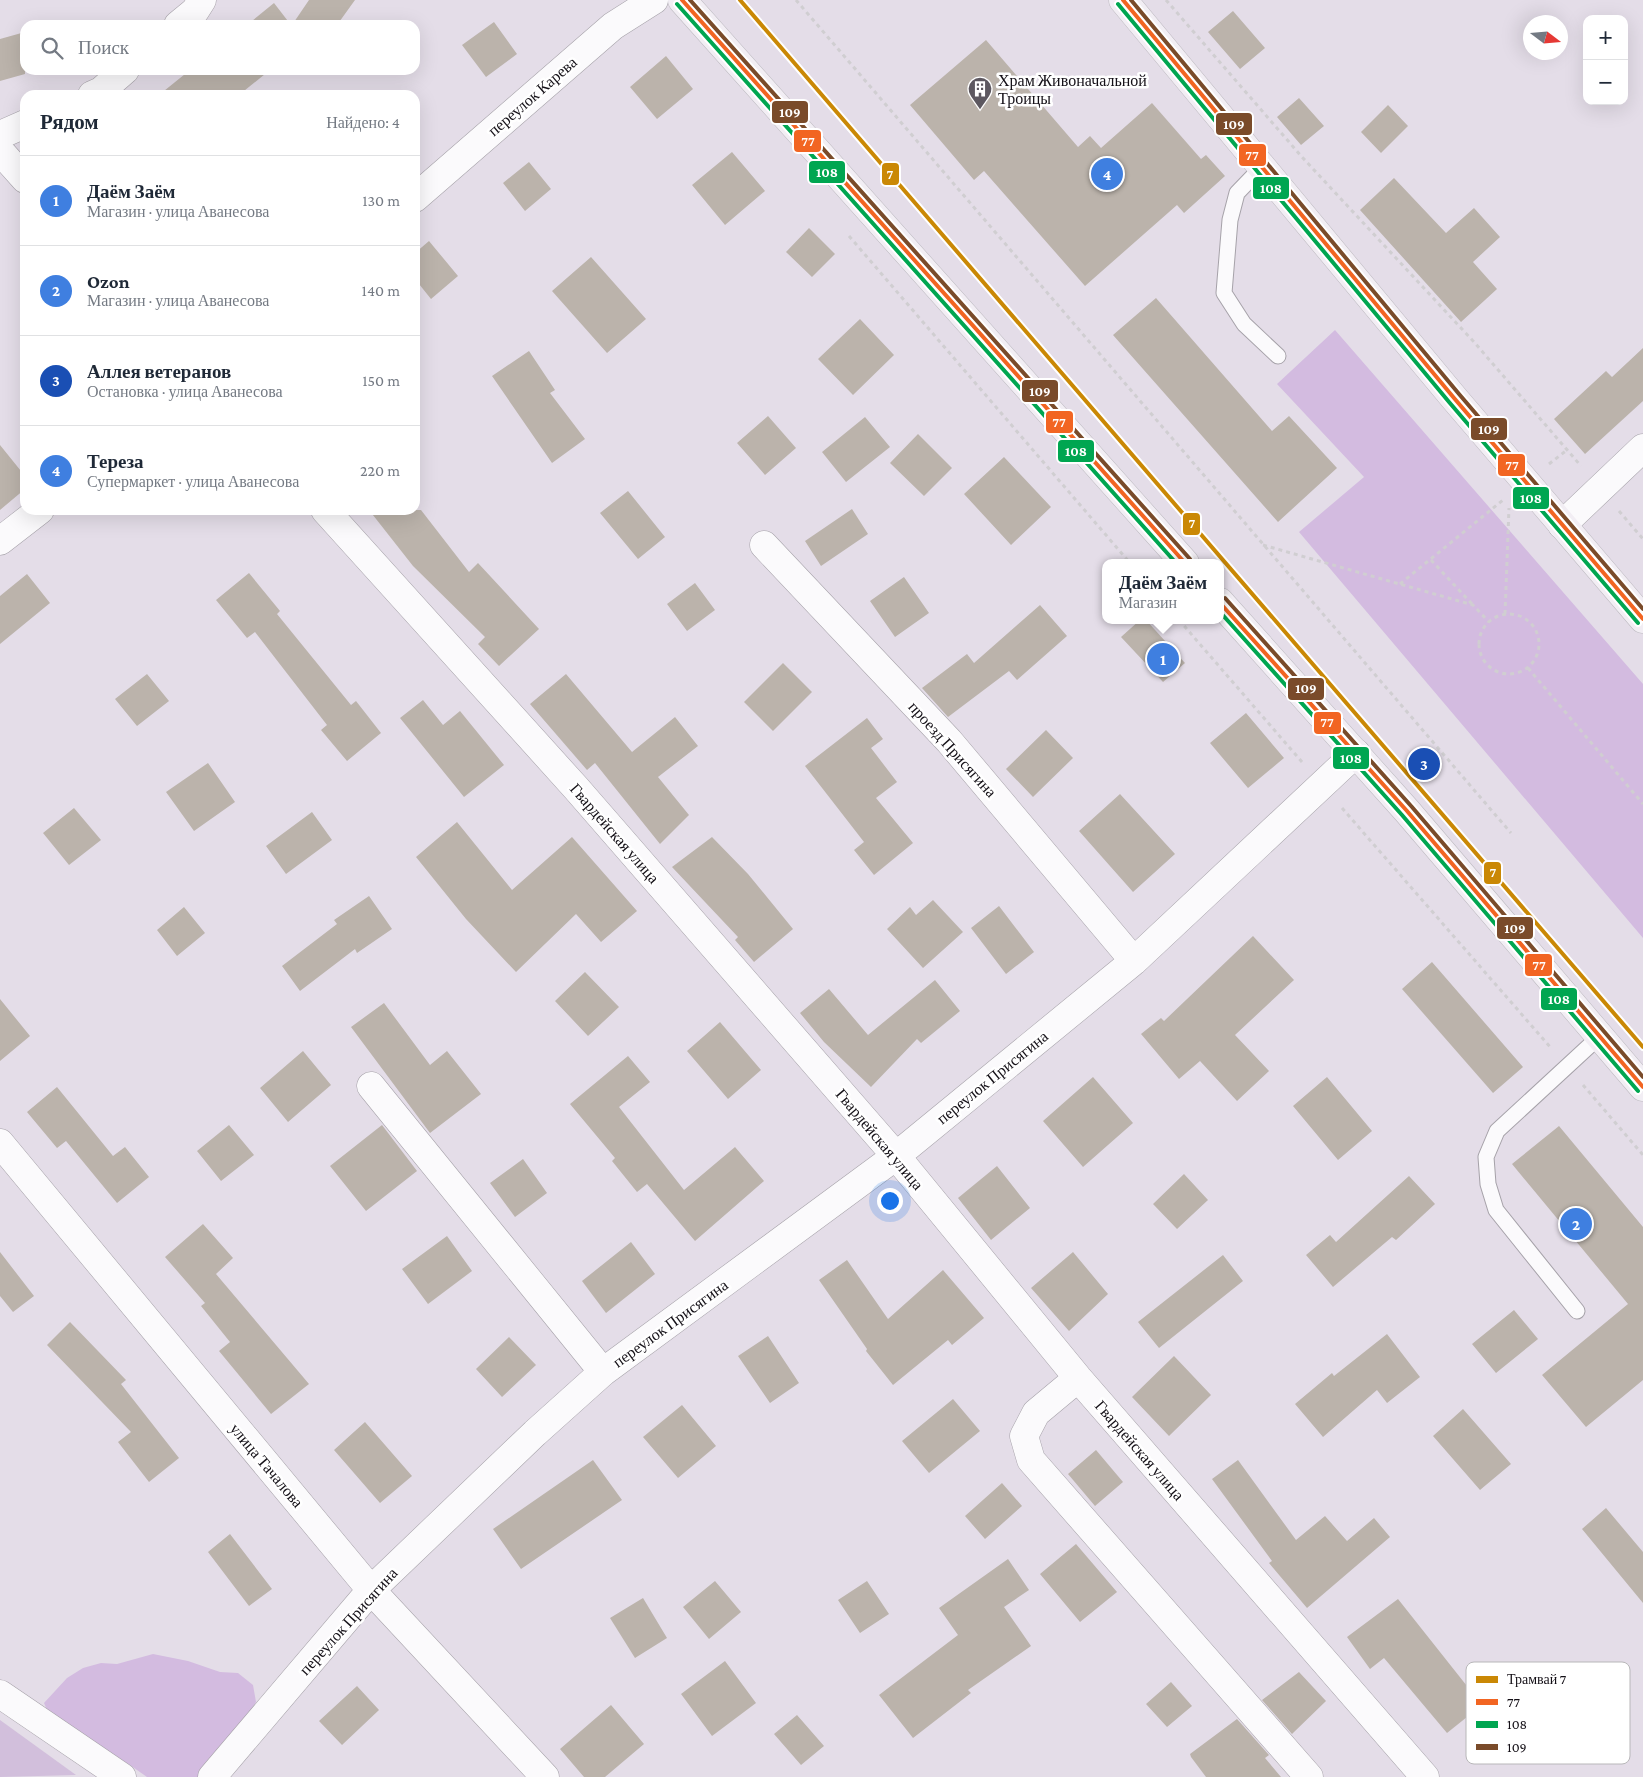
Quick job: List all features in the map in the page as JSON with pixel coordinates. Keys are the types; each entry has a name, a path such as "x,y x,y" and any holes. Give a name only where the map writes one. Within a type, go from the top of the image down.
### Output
{"highway":[{"path":"682,0 1181,559"},
{"path":"1123,0 1454,398 1643,619"},
{"path":"1224,606 1356,754 1643,1087"}],"street":[{"path":"184,20 194,11 202,0"},
{"name":"переулок Карева","path":"420,194 613,26 654,0"},
{"path":"102,90 120,75"},
{"path":"0,135 20,126"},
{"path":"0,151 20,173"},
{"path":"1562,525 1643,448"},
{"path":"0,541 34,515"},
{"name":"Гвардейская улица","path":"330,515 569,781 896,1156 1078,1378 1425,1777"},
{"name":"проезд Присягина","path":"764,545 949,741 1134,961"},
{"name":"переулок Присягина","path":"212,1777 371,1590 535,1433 603,1372 896,1156 1134,961 1356,754"},
{"name":"переулок Присягина","path":"371,1086 603,1372"},
{"name":"улица Тачалова","path":"0,1143 371,1590 545,1777"},
{"path":"1078,1378 1036,1413 1024,1436 1031,1460 1309,1777"},
{"path":"0,1694 122,1777"}],"lane":[{"path":"1263,166 1237,193 1230,220 1224,293 1244,324 1278,356"},
{"path":"1577,1311 1496,1210 1488,1184 1486,1157 1497,1130 1600,1036"}],"path":[{"path":"796,0 1510,833"},
{"path":"1166,0 1302,157 1474,342 1643,539"},
{"path":"848,235 1127,559"},
{"path":"1544,468 1567,450"},
{"path":"1400,584 1509,495"},
{"path":"1505,614 1509,505"},
{"path":"1261,544 1473,605"},
{"path":"1431,560 1489,622"},
{"path":"1505,614 1524,618 1537,632 1540,642 1538,652 1528,668 1514,674 1498,672 1483,659 1479,639 1489,622 1505,614"},
{"path":"1183,624 1643,1155"},
{"path":"1528,668 1643,804"}],"shaded area":[{"path":"1335,330 1643,684 1643,938 1299,532 1364,477 1277,384"},
{"path":"153,1654 188,1661 220,1672 238,1673 253,1685 256,1702 237,1734 198,1777 147,1777 127,1763 91,1753 67,1722 51,1719 44,1703 67,1678 83,1668 101,1663 117,1664"},
{"path":"0,1720 76,1775 0,1777"}],"building":[{"path":"309,0 355,0 341,20 295,20"},
{"path":"274,3 287,20 253,20"},
{"path":"1233,11 1265,48 1240,69 1208,32"},
{"path":"494,22 517,54 486,77 462,45"},
{"path":"20,33 21,75 0,81 0,39"},
{"path":"986,40 1078,147 1090,136 1101,148 1152,103 1201,159 1206,155 1225,176 1184,213 1177,205 1085,286 984,171 974,180 910,105"},
{"path":"666,56 693,89 657,119 630,87"},
{"path":"184,75 264,75 245,90 165,90"},
{"path":"1299,98 1324,126 1301,145 1277,117"},
{"path":"1388,105 1408,126 1381,153 1361,132"},
{"path":"732,152 765,191 725,225 692,185"},
{"path":"529,162 551,189 525,211 503,183"},
{"path":"1394,178 1446,233 1474,208 1500,237 1473,262 1497,289 1461,322 1360,210"},
{"path":"809,228 835,254 812,277 786,252"},
{"path":"429,241 458,276 431,299 420,285 420,249"},
{"path":"591,257 646,319 607,353 552,291"},
{"path":"1156,298 1272,431 1289,416 1337,468 1278,522 1113,335"},
{"path":"860,319 894,355 853,395 818,359"},
{"path":"1643,348 1643,401 1585,454 1554,419 1606,371 1612,377"},
{"path":"529,351 555,390 550,393 585,439 552,463 492,376"},
{"path":"768,416 796,448 765,475 737,443"},
{"path":"865,417 890,447 846,482 822,452"},
{"path":"918,434 952,468 924,496 890,463"},
{"path":"0,445 20,470 20,493 0,510"},
{"path":"1004,457 1051,507 1011,545 964,494"},
{"path":"628,491 665,537 638,559 600,513"},
{"path":"852,509 868,534 821,566 805,541"},
{"path":"421,510 469,572 478,563 539,629 499,666 478,644 485,637 413,566 373,515 420,515"},
{"path":"249,573 280,611 277,614 351,705 356,701 381,733 347,761 321,730 327,725 255,632 247,638 216,600"},
{"path":"27,574 50,603 0,644 0,596"},
{"path":"904,577 929,613 895,637 870,601"},
{"path":"695,583 715,610 687,631 667,604"},
{"path":"1040,605 1067,636 1017,680 1009,671 948,717 922,688 967,654 974,663"},
{"path":"1136,624 1150,624 1185,663 1163,682 1121,637"},
{"path":"783,663 812,692 773,731 744,702"},
{"path":"147,674 169,701 137,726 115,699"},
{"path":"566,674 632,752 675,717 698,746 658,777 689,815 660,844 595,763 587,770 530,704"},
{"path":"423,700 443,725 460,711 504,765 464,797 400,718"},
{"path":"1246,713 1284,758 1248,788 1210,743"},
{"path":"867,718 883,739 871,748 897,782 876,798 913,843 874,875 854,850 864,842 805,766"},
{"path":"1046,730 1073,758 1033,797 1006,769"},
{"path":"208,763 235,802 194,831 166,792"},
{"path":"1120,794 1175,854 1133,892 1079,831"},
{"path":"74,808 101,840 69,865 43,833"},
{"path":"312,812 332,840 286,874 266,846"},
{"path":"457,822 512,890 572,837 637,911 601,942 576,914 516,972 466,919 416,857"},
{"path":"712,837 748,874 793,929 754,962 735,940 738,937 672,867"},
{"path":"369,896 392,929 357,953 355,949 300,991 282,966 337,924 334,920"},
{"path":"933,900 963,932 923,968 887,929 910,907 916,915"},
{"path":"999,906 1034,952 1006,974 971,928"},
{"path":"184,907 205,933 177,956 157,930"},
{"path":"1253,936 1294,980 1235,1035 1269,1071 1237,1101 1200,1061 1179,1079 1141,1034 1161,1018 1164,1021"},
{"path":"1432,962 1523,1067 1493,1093 1402,989"},
{"path":"585,972 619,1007 588,1036 555,1001"},
{"path":"935,980 960,1011 921,1043 917,1039 871,1087 824,1042 800,1013 829,989 868,1035"},
{"path":"0,999 30,1036 0,1061"},
{"path":"384,1003 430,1065 447,1051 481,1094 430,1133 351,1027"},
{"path":"720,1022 761,1070 728,1099 687,1051"},
{"path":"303,1051 331,1085 288,1122 260,1088"},
{"path":"628,1056 650,1082 619,1107 684,1190 735,1147 764,1181 695,1241 647,1184 637,1192 612,1161 615,1158 570,1104"},
{"path":"1093,1077 1133,1123 1083,1167 1043,1121"},
{"path":"1327,1077 1372,1131 1338,1160 1293,1106"},
{"path":"57,1087 113,1156 125,1147 149,1177 117,1203 66,1141 57,1148 27,1112"},
{"path":"229,1125 254,1155 221,1181 197,1151"},
{"path":"382,1125 417,1171 366,1211 330,1166"},
{"path":"1559,1126 1643,1227 1643,1380 1586,1427 1542,1375 1628,1304 1512,1164"},
{"path":"523,1159 547,1193 515,1217 490,1183"},
{"path":"997,1166 1030,1208 991,1240 958,1198"},
{"path":"1184,1174 1208,1200 1177,1229 1153,1204"},
{"path":"1409,1176 1435,1204 1396,1240 1392,1237 1333,1287 1306,1255 1330,1235 1336,1242"},
{"path":"203,1224 233,1258 216,1274 309,1384 271,1414 219,1351 230,1342 201,1306 205,1303 165,1257"},
{"path":"447,1236 472,1271 428,1304 402,1269"},
{"path":"631,1242 655,1274 606,1313 582,1281"},
{"path":"0,1252 34,1296 13,1312 0,1296"},
{"path":"1073,1252 1108,1294 1069,1331 1031,1288"},
{"path":"1223,1255 1243,1281 1159,1348 1138,1322"},
{"path":"847,1260 888,1319 943,1270 984,1318 952,1345 948,1340 893,1385 866,1351 867,1349 819,1280"},
{"path":"1514,1310 1538,1339 1496,1373 1472,1344"},
{"path":"70,1322 126,1380 121,1384 179,1458 149,1482 118,1442 131,1432 47,1345"},
{"path":"1387,1334 1420,1377 1387,1403 1377,1390 1323,1437 1295,1404 1332,1373 1334,1376"},
{"path":"768,1336 799,1383 770,1403 738,1356"},
{"path":"509,1337 536,1365 502,1397 476,1369"},
{"path":"1174,1356 1211,1395 1169,1436 1132,1397"},
{"path":"953,1399 980,1431 929,1473 902,1441"},
{"path":"682,1405 716,1446 678,1478 643,1437"},
{"path":"1463,1409 1511,1464 1480,1490 1433,1436"},
{"path":"365,1422 412,1476 380,1503 334,1450"},
{"path":"1096,1450 1123,1482 1095,1506 1068,1474"},
{"path":"593,1460 622,1500 521,1569 493,1529"},
{"path":"1238,1460 1296,1540 1325,1516 1347,1541 1374,1518 1390,1537 1307,1608 1269,1563 1272,1561 1212,1479"},
{"path":"1002,1483 1022,1506 985,1539 965,1516"},
{"path":"1606,1508 1643,1552 1643,1603 1582,1529"},
{"path":"230,1534 272,1589 249,1606 208,1552"},
{"path":"1076,1544 1117,1592 1080,1622 1040,1574"},
{"path":"1008,1559 1029,1590 1004,1607 1031,1646 968,1690 971,1693 913,1738 879,1695 958,1635 939,1608"},
{"path":"715,1581 741,1612 709,1639 683,1607"},
{"path":"867,1581 889,1614 860,1633 838,1600"},
{"path":"643,1598 667,1638 635,1658 610,1618"},
{"path":"1398,1599 1466,1685 1466,1718 1447,1733 1384,1658 1370,1669 1347,1637"},
{"path":"725,1661 756,1703 712,1736 681,1694"},
{"path":"1299,1672 1326,1701 1292,1734 1262,1700"},
{"path":"1171,1682 1192,1706 1167,1727 1146,1704"},
{"path":"357,1686 379,1710 342,1745 319,1721"},
{"path":"611,1705 644,1744 605,1777 584,1777 560,1749"},
{"path":"797,1715 824,1746 801,1765 774,1734"},
{"path":"1237,1719 1269,1755 1265,1758 1281,1777 1206,1777 1190,1754"}],"tram line":[{"name":"7","path":"740,0 1222,559"},
{"name":"7","path":"1224,561 1643,1047"}],"transit line":[{"name":"77","path":"682,0 1181,559"},
{"name":"109","path":"690,0 1190,559"},
{"name":"77","path":"1123,0 1454,398 1643,619"},
{"name":"109","path":"1131,0 1459,394 1643,609"},
{"name":"108","path":"677,4 1172,559"},
{"name":"108","path":"1118,4 1449,402 1638,623"},
{"name":"109","path":"1225,598 1412,807 1643,1077"},
{"name":"77","path":"1224,607 1407,811 1643,1087"},
{"name":"108","path":"1224,616 1402,815 1638,1091"}],"place":[{"name":"Храм Живоначальной Троицы","path":"980,110"},
{"name":"Тереза","path":"1107,174"},
{"name":"Даём Заём","path":"1163,659"},
{"name":"Аллея ветеранов","path":"1424,764"},
{"name":"Ozon","path":"1576,1224"}]}
